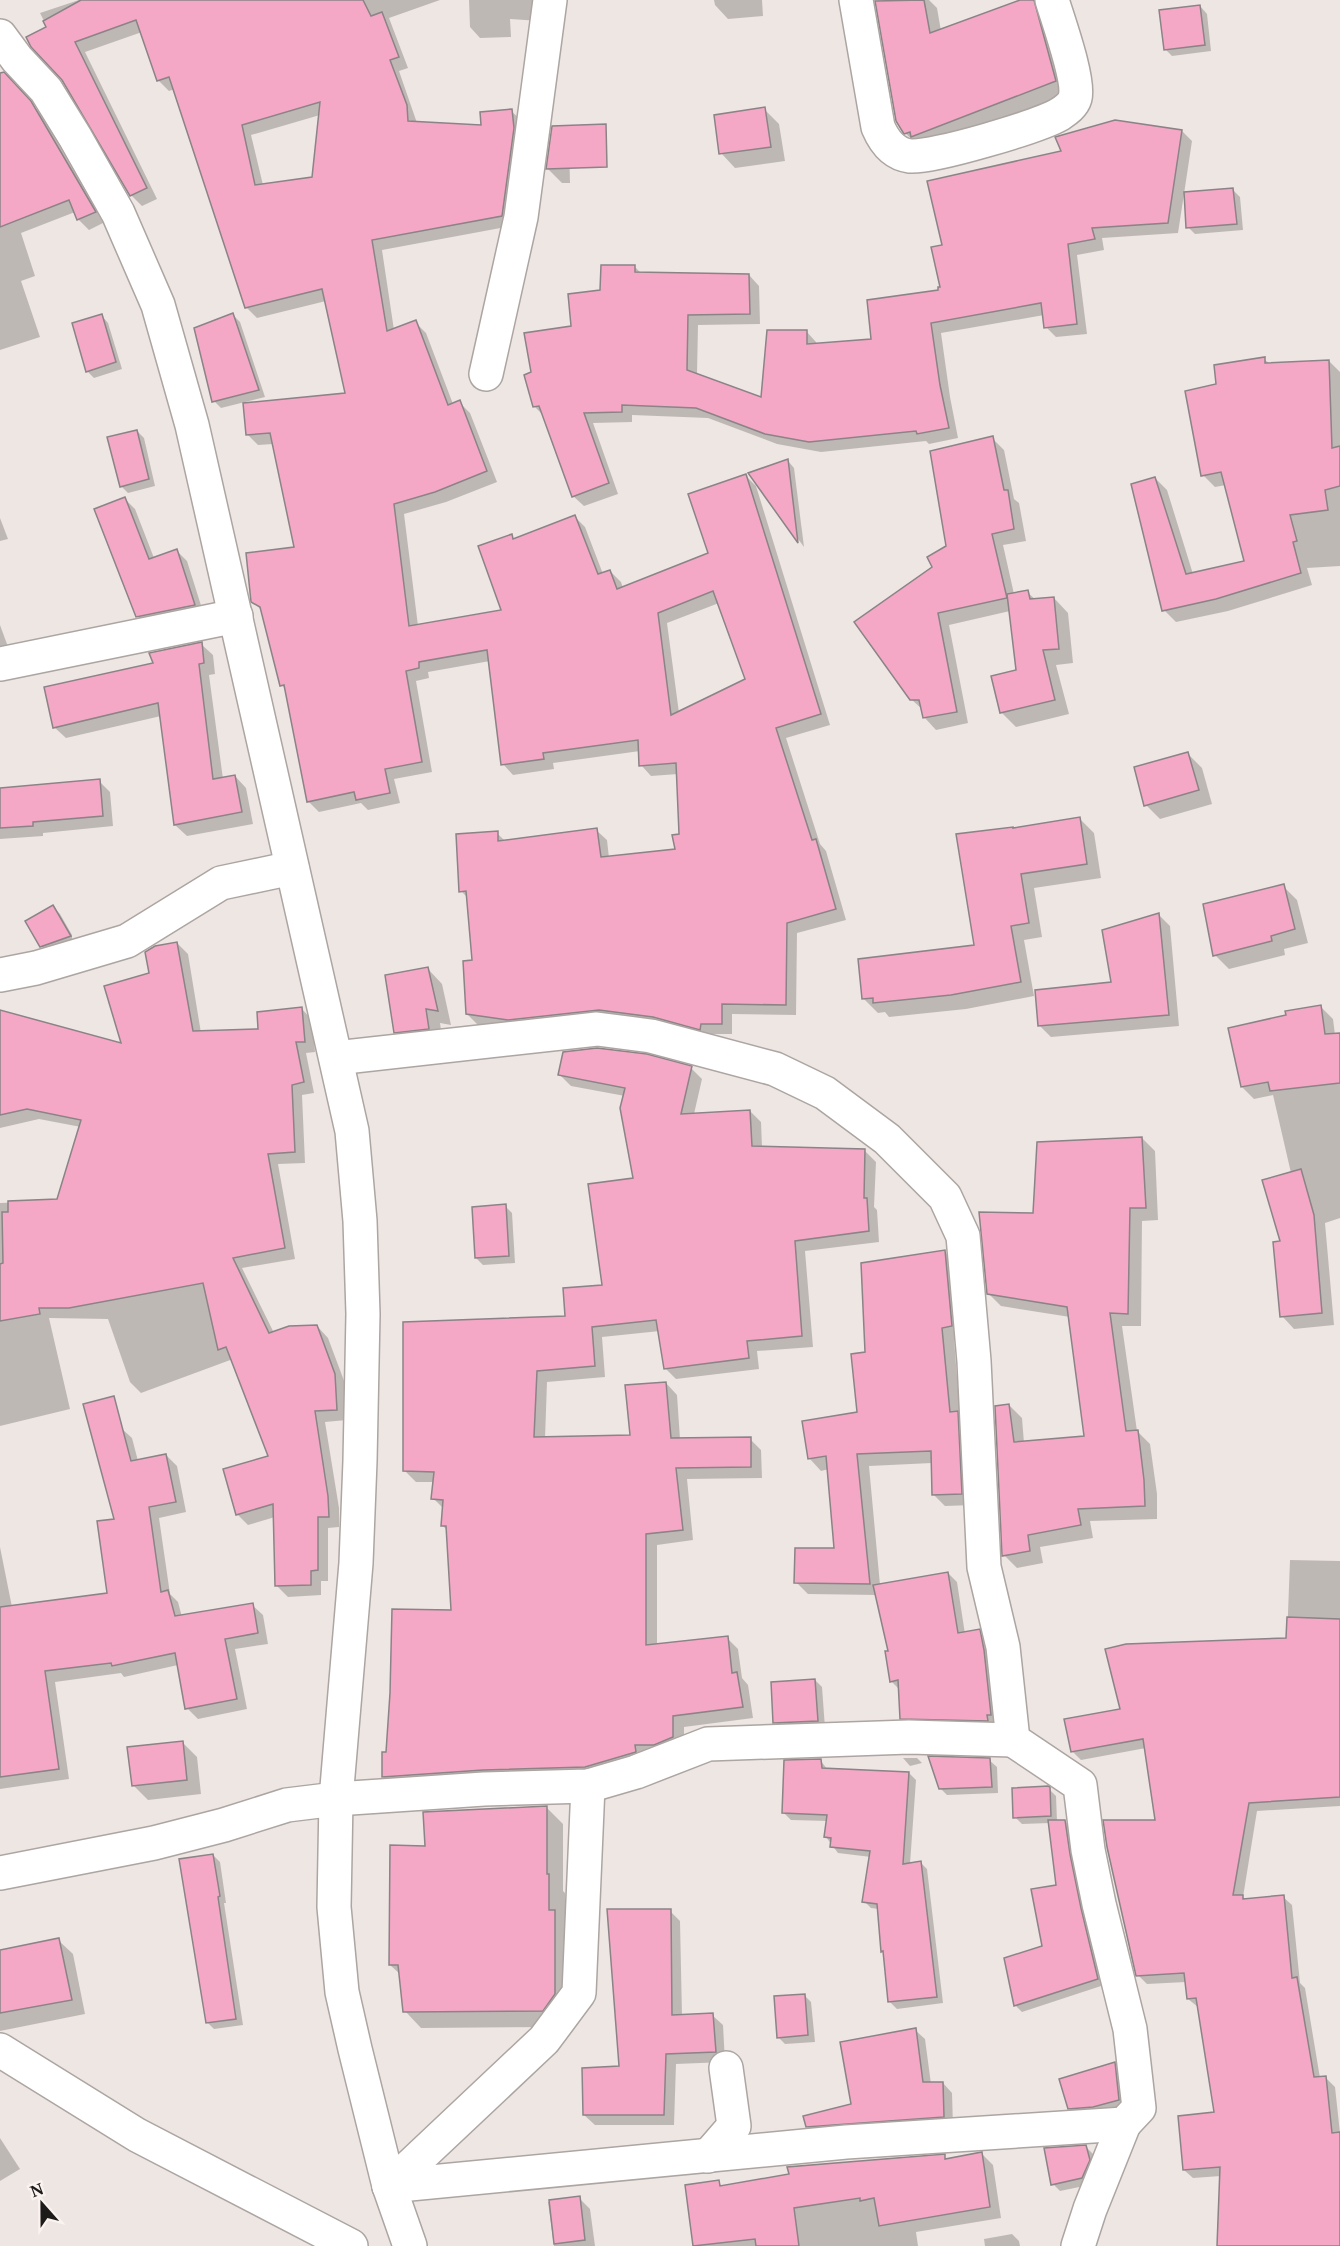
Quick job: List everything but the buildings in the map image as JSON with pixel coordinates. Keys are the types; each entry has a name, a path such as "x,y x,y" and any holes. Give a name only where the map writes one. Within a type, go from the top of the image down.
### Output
{"street":[{"path":"486,374 521,217 550,0"},
{"path":"856,0 878,127 885,142 895,150 910,156 928,155 986,140 1058,116 1068,109 1075,98 1076,83 1052,0"},
{"path":"0,36 17,59 46,90 75,137 118,213 158,304 192,425 352,1131 360,1221 363,1314 356,1563 336,1799 334,1906 342,1992 388,2186 410,2246"},
{"path":"0,664 236,616"},
{"path":"0,975 36,968 127,941 221,883 292,868"},
{"path":"336,1058 597,1029 651,1036 775,1069 825,1093 887,1139 945,1197 963,1236 974,1361 984,1567 1003,1647 1013,1740"},
{"path":"0,1873 154,1843 224,1825 287,1805 336,1799 484,1789 588,1786 636,1772 708,1744 909,1737 1013,1740 1080,1785 1088,1850 1099,1904 1130,2029 1139,2108 1124,2124 1078,2246"},
{"path":"388,2186 543,2040 579,1992 588,1786"},
{"path":"0,2050 137,2135 351,2246"},
{"path":"708,2156 734,2126 726,2068"},
{"path":"388,2186 846,2142 1124,2124"}]}
